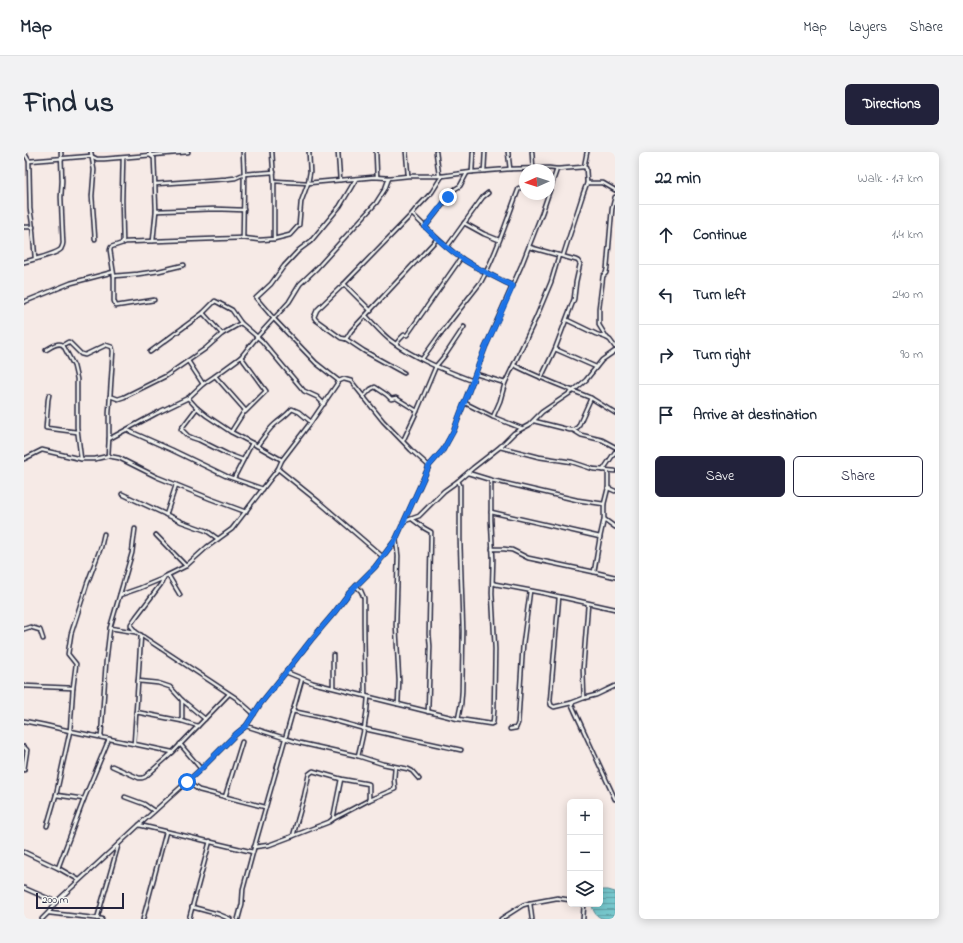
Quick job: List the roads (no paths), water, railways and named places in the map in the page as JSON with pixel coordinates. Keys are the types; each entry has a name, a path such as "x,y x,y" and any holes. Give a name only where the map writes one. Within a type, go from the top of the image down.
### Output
{"street":[{"path":"24,152 29,161 30,209 35,258"},
{"path":"24,262 50,254 59,250 63,246 61,152"},
{"path":"91,152 94,170 92,196 96,239"},
{"path":"29,161 91,156 97,158 123,158 150,153 188,152"},
{"path":"243,152 243,238"},
{"path":"272,152 274,172 274,239"},
{"path":"154,300 116,306 114,301 111,248 126,242 243,238 260,240 274,239 290,235 298,225 301,202 308,183 310,172 310,152"},
{"path":"338,152 340,180"},
{"path":"376,152 377,177"},
{"path":"406,152 408,176"},
{"path":"404,372 369,354 346,339 341,338 318,322 314,317 317,310 432,192 440,175 436,152"},
{"path":"472,172 473,152"},
{"path":"484,171 485,152"},
{"path":"508,152 510,169"},
{"path":"532,152 533,164"},
{"path":"563,256 582,194 587,183 586,168 584,167 586,152"},
{"path":"150,153 154,158 156,184 156,211 153,241"},
{"path":"123,158 123,243"},
{"path":"42,919 56,902 79,880 246,726 268,694 307,645 356,586 369,574 396,539 429,466 443,450 454,430 490,336 529,247 557,169 584,167"},
{"path":"274,181 308,183 377,177 389,178 519,169"},
{"path":"156,184 226,179 235,178 244,174 274,172"},
{"path":"425,227 455,189 460,186 467,172"},
{"path":"109,439 188,398 203,384 240,357 290,302 300,284 317,268 376,203 385,189 389,178"},
{"path":"339,381 316,363 256,298 271,284 284,266 299,250 311,241 340,206 356,179"},
{"path":"587,183 603,183 615,190"},
{"path":"422,360 481,282 486,273 519,188"},
{"path":"447,247 464,222 483,197 488,193"},
{"path":"606,338 599,325 599,308 601,286 603,276 606,273 607,268 612,209 615,197"},
{"path":"156,211 216,209 244,210"},
{"path":"412,214 437,239 461,258 486,273 513,286"},
{"path":"464,222 484,234 499,240"},
{"path":"24,228 33,227"},
{"path":"346,339 351,331 437,239"},
{"path":"529,247 576,260 580,264 574,299 567,320 541,378"},
{"path":"493,416 551,282 559,255"},
{"path":"396,344 404,335 407,335 461,258"},
{"path":"24,302 71,283 113,274 125,276 184,265"},
{"path":"344,284 371,311"},
{"path":"150,352 203,313 215,301 232,310 241,323 257,337 304,391 317,397 324,404"},
{"path":"203,313 222,334"},
{"path":"366,316 389,339 406,351 422,360 473,381"},
{"path":"567,320 610,340 615,347"},
{"path":"110,396 124,398 166,376 222,334 241,323"},
{"path":"403,441 436,366 464,327"},
{"path":"46,350 60,343 63,344 68,342 81,354 85,354 106,345 112,347 108,456"},
{"path":"63,344 74,366 77,380 78,432 81,459"},
{"path":"555,349 596,367"},
{"path":"405,521 419,516 444,491 500,447 514,434 529,425 542,412 573,391 586,380 602,360 615,351"},
{"path":"231,432 245,412 266,391 240,357"},
{"path":"188,361 203,384"},
{"path":"514,365 590,398 615,413"},
{"path":"476,374 506,383"},
{"path":"215,376 245,410 245,412"},
{"path":"120,595 140,588 186,566 208,546 232,529 278,469 282,460 324,404 339,381 344,379 351,381 383,421 429,466"},
{"path":"363,397 375,387 391,399 396,398 417,411"},
{"path":"49,395 46,428 78,432"},
{"path":"188,398 207,416 231,432 282,460"},
{"path":"573,430 578,427 590,398"},
{"path":"465,403 522,428"},
{"path":"197,408 181,429 188,436 242,460"},
{"path":"257,446 267,432 292,409 299,412 311,422"},
{"path":"534,421 573,430 581,435 602,440 615,447"},
{"path":"127,430 226,476 263,489"},
{"path":"234,478 252,443"},
{"path":"500,447 535,456 572,462 603,471 615,471"},
{"path":"24,459 42,450 81,459 95,459 108,456 119,458 157,477 246,512"},
{"path":"603,471 615,452"},
{"path":"278,469 383,557"},
{"path":"594,572 604,519 604,504 608,488 608,470"},
{"path":"468,473 491,480 577,500 604,504"},
{"path":"286,672 313,683 428,712 458,719 491,724 493,723 495,649 492,593 491,480"},
{"path":"458,481 460,488 463,631 462,691 458,719"},
{"path":"166,514 176,485"},
{"path":"608,488 615,491"},
{"path":"122,494 182,522 207,531 218,538"},
{"path":"491,512 600,537"},
{"path":"412,519 431,532 428,712"},
{"path":"604,519 615,527"},
{"path":"101,737 110,628 132,553 135,529"},
{"path":"47,826 56,795 70,731 76,664 68,654 71,634 101,547 104,534"},
{"path":"156,535 186,566"},
{"path":"396,539 398,556 396,626 399,681 398,704"},
{"path":"492,549 512,550 528,558 615,578"},
{"path":"168,575 180,595"},
{"path":"164,577 161,584 131,626 136,632 241,702 254,714"},
{"path":"492,582 495,584 615,609"},
{"path":"356,586 361,591 364,598 367,696 365,729 358,756"},
{"path":"510,729 516,728 518,723 523,644 530,591"},
{"path":"559,597 550,701 551,705 554,707 571,704 615,686"},
{"path":"584,698 584,669 588,604"},
{"path":"24,629 30,627 40,630 43,639"},
{"path":"110,628 136,632"},
{"path":"134,744 141,635"},
{"path":"333,655 333,687"},
{"path":"238,919 242,904 243,889 254,847 302,679"},
{"path":"138,681 158,683 170,687 182,700 205,719"},
{"path":"24,686 73,688"},
{"path":"112,766 139,778 145,777 172,753 229,694"},
{"path":"182,700 182,720"},
{"path":"571,704 615,799"},
{"path":"292,711 460,750"},
{"path":"136,712 182,720 198,726"},
{"path":"24,721 172,753"},
{"path":"246,726 285,739 358,756 378,763 412,771 419,779"},
{"path":"58,868 108,739"},
{"path":"226,797 242,742"},
{"path":"180,744 201,769"},
{"path":"24,747 27,750 24,770"},
{"path":"254,847 269,845 329,822 369,800 395,789 394,779 396,767"},
{"path":"293,836 309,774 313,771 341,779 369,784 369,800"},
{"path":"333,819 341,779"},
{"path":"187,782 199,790 265,807"},
{"path":"56,795 84,799"},
{"path":"125,797 144,804 154,812"},
{"path":"139,825 253,852"},
{"path":"143,919 166,832"},
{"path":"189,919 210,841"},
{"path":"97,918 118,845"},
{"path":"24,852 79,880"},
{"path":"24,888 56,902"},
{"path":"501,919 508,917 523,905 557,898 567,899"},
{"path":"530,903 532,919"},
{"path":"192,907 230,919"},
{"path":"583,919 584,907"},
{"path":"48,913 102,919"}],"water":[{"path":"603,890 615,892 615,919 600,917 593,907 603,907"}]}
